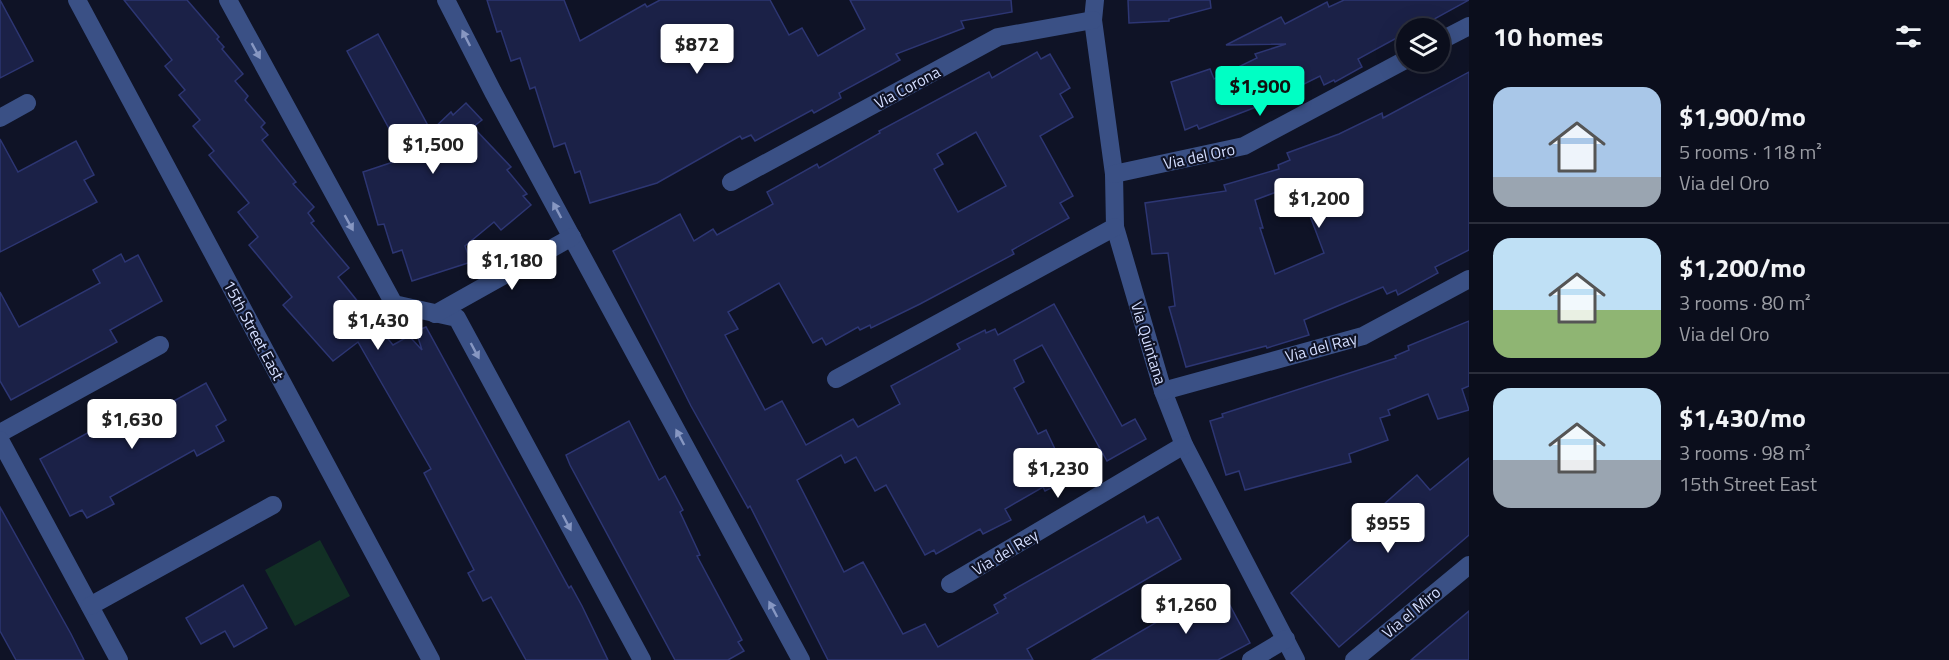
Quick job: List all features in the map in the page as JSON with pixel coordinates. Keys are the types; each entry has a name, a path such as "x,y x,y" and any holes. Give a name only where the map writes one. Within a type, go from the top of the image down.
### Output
{"street":[{"name":"15th Street East","path":"77,0 431,660"},
{"path":"228,0 394,304 457,318 642,660"},
{"path":"446,0 801,660"},
{"name":"Via Quintana","path":"1095,0 1093,20 1114,174 1115,227 1163,390 1184,445 1296,660"},
{"name":"Via Corona","path":"731,182 998,38 1093,20"},
{"path":"1450,36 1469,26"},
{"name":"Via del Oro","path":"1114,174 1244,146 1396,65"},
{"path":"0,118 27,103"},
{"path":"836,379 1115,227"},
{"path":"435,314 572,237"},
{"name":"Via del Ray","path":"1163,390 1363,336 1469,279"},
{"path":"0,433 160,345"},
{"path":"0,440 119,660"},
{"name":"Via del Rey","path":"950,585 1184,445"},
{"path":"90,606 273,505"},
{"name":"Via el Miro","path":"1354,660 1469,565"},
{"path":"1251,660 1286,639"}],"green space":[{"path":"320,540 350,596 295,626 265,570"}],"building":[{"path":"0,0 33,61 0,78"},
{"path":"124,0 187,0 219,37 217,39 224,47 222,49 243,74 235,81 248,96 245,100 265,123 261,127 268,135 262,140 296,182 293,184 314,207 308,213 314,221 311,223 349,268 338,277 393,345 409,336 422,350 416,331 426,327 569,588 571,586 582,606 608,660 526,660 491,597 483,601 468,573 474,570 424,473 431,469 358,342 333,361 283,305 292,297 249,245 258,237 238,212 249,203 209,155 214,151 193,126 200,120 179,95 185,90 165,66 172,60"},
{"path":"487,0 564,0 580,41 645,4 647,7 660,0 770,0 789,35 802,28 818,56 865,29 850,0 1011,0 1012,12 961,21 964,28 896,54 900,60 839,93 841,98 814,113 812,110 755,141 751,135 742,139 740,136 657,183 590,203 580,171 575,173 565,143 554,147 535,87 530,89 520,58 511,61 501,31 497,32"},
{"path":"1128,0 1210,0 1211,8 1169,19 1169,21 1129,23"},
{"path":"1344,0 1469,0 1436,18 1396,18 1396,38 1358,59 1362,67 1335,82 1334,80 1324,85 1320,76 1264,104 1199,129 1197,125 1185,130 1171,82 1210,69 1214,79 1257,58 1255,54 1286,44 1226,45 1281,17 1285,24 1327,2 1329,7"},
{"path":"378,34 431,131 451,112 453,115 466,103 482,120 473,127 511,167 507,170 527,194 523,196 531,205 501,230 494,222 465,246 471,262 412,281 402,250 393,253 384,224 378,225 363,172 405,158 347,51"},
{"path":"1037,52 1041,59 1050,54 1070,88 1060,94 1073,117 1040,136 1073,196 1060,203 1069,218 1012,250 1014,254 920,304 871,328 870,325 860,330 858,327 826,345 822,338 813,343 779,283 728,312 738,329 725,335 765,410 782,401 806,445 853,419 858,427 900,404 891,386 960,349 957,344 985,330 986,333 995,329 998,335 1054,304 1122,426 1135,419 1146,439 1107,461 1042,345 1014,360 1024,382 1014,388 1038,434 1046,430 1069,479 1045,491 1043,487 1005,509 1011,520 983,534 980,529 936,554 934,550 925,555 886,485 875,491 856,457 845,463 841,455 797,480 844,572 863,562 903,634 925,624 938,647 998,613 994,605 1006,598 1004,595 1144,516 1147,523 1158,517 1181,559 1027,649 1033,660 828,660 750,506 748,508 691,406 613,251 680,214 694,241 713,229 717,235 773,204 767,192 817,164 819,168 880,133 879,131 989,72 992,78","holes":["976,132 1006,186 958,212 934,169 943,164 937,154"]},
{"path":"1469,72 1469,250 1435,267 1438,273 1398,295 1396,290 1387,294 1383,287 1304,320 1309,335 1267,348 1266,346 1186,367 1169,307 1175,306 1168,253 1152,254 1145,203 1226,191 1224,185 1279,169 1278,165 1290,160 1287,153 1339,134 1382,113 1383,118","holes":["1298,184 1324,253 1275,274 1260,228 1263,228 1255,200"]},
{"path":"0,139 18,172 76,141 94,175 84,180 97,202 0,252"},
{"path":"121,254 125,262 138,255 162,301 110,330 117,342 11,400 0,381 0,292 19,327 100,283 93,270"},
{"path":"1469,321 1469,386 1462,389 1469,410 1438,419 1428,394 1388,410 1390,415 1380,418 1388,440 1349,454 1351,462 1245,490 1239,471 1226,475 1210,421 1223,417 1222,414 1396,358 1395,356 1409,350 1408,346"},
{"path":"206,383 226,420 216,426 224,441 197,456 194,450 110,497 114,504 87,518 82,510 70,516 40,459 142,403 149,415"},
{"path":"629,421 659,480 665,476 683,510 680,512 700,555 697,556 742,640 738,642 744,651 728,660 675,660 570,465 566,455"},
{"path":"1469,458 1469,535 1339,647 1291,593 1360,531 1357,528 1417,475 1430,490"},
{"path":"0,507 84,660 16,660 0,631"},
{"path":"243,585 267,628 234,647 225,631 201,644 186,618"},
{"path":"1208,592 1214,604 1226,598 1250,643 1218,660 1092,660"},
{"path":"1469,611 1469,660 1411,660"}]}
